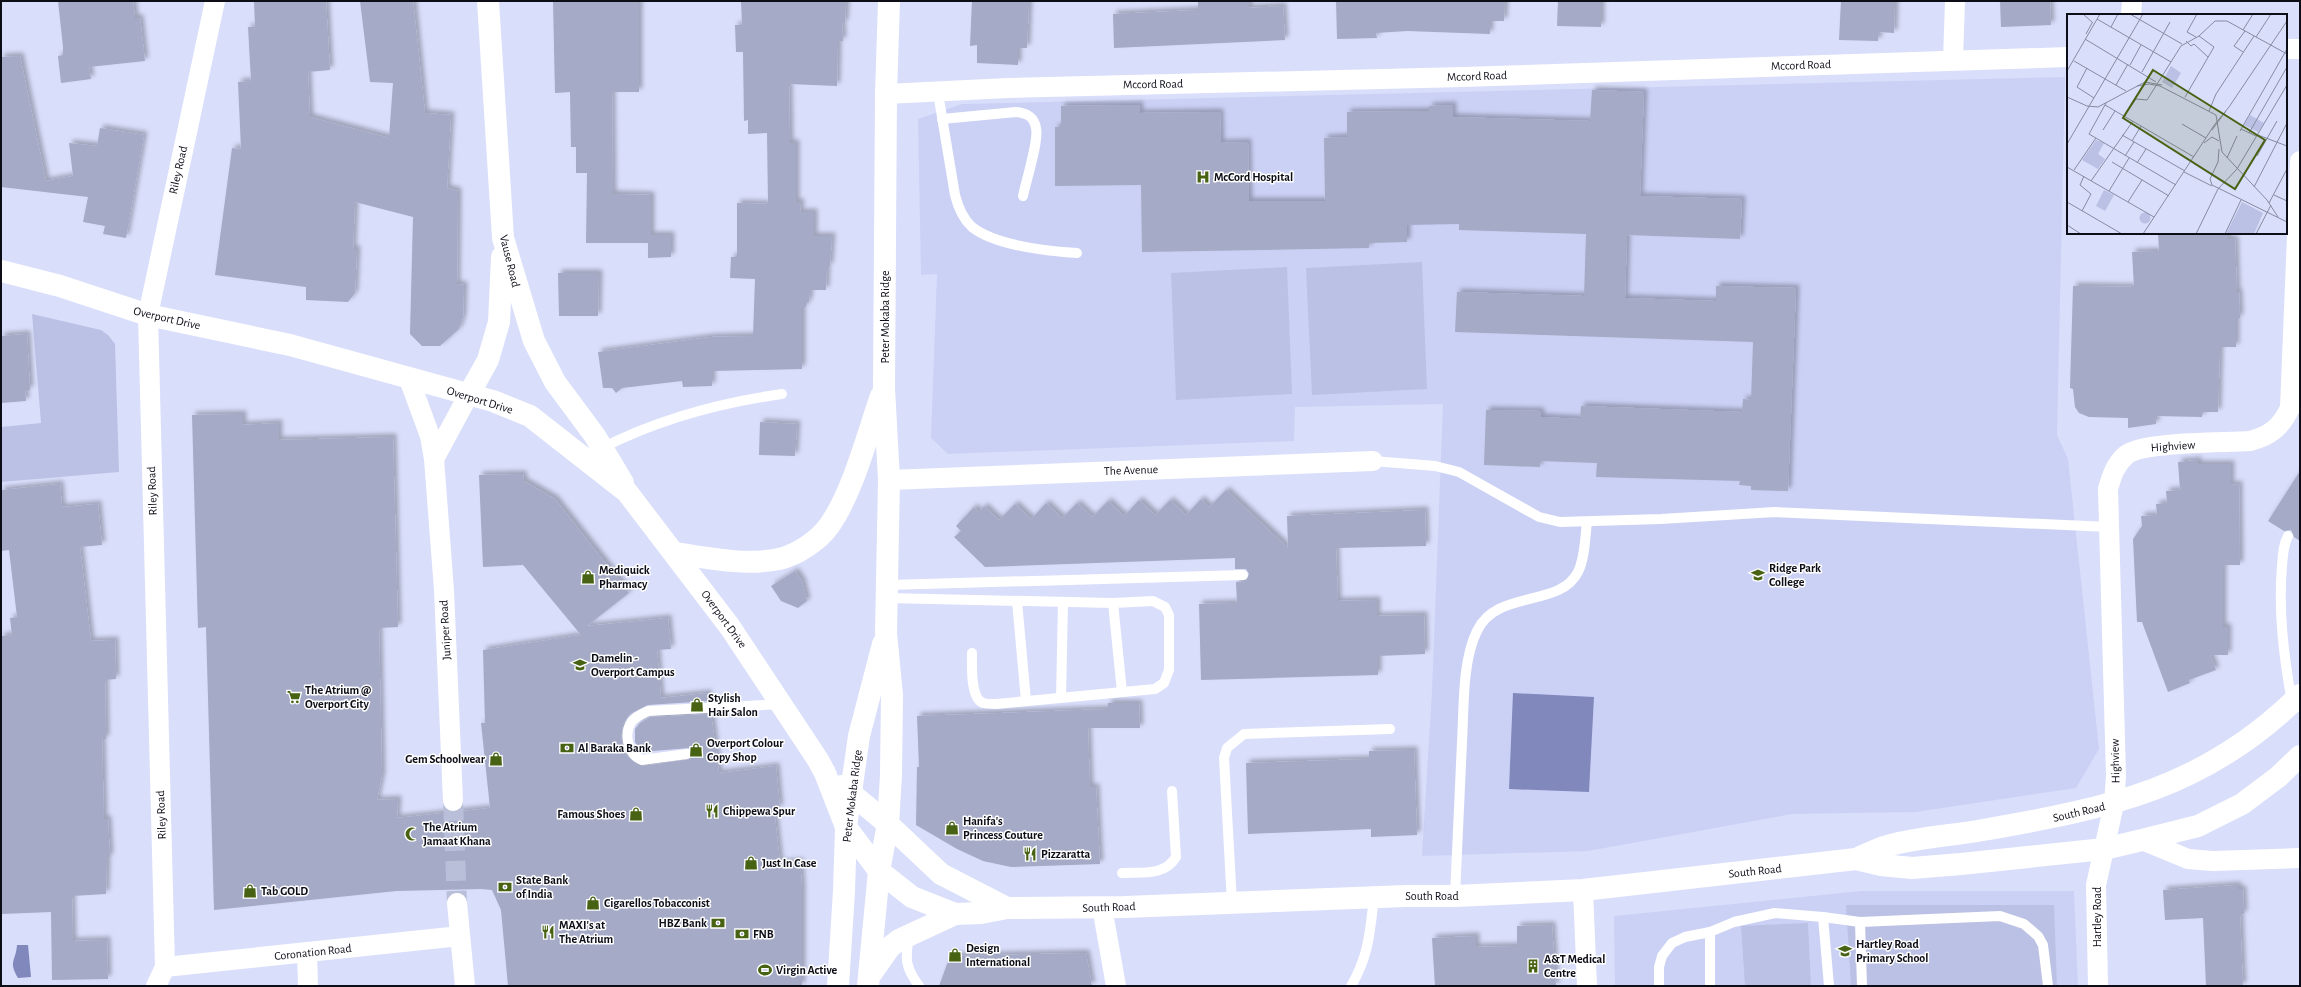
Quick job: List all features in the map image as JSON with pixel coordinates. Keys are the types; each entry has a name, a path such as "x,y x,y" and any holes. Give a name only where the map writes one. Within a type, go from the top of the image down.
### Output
{"main road":[{"name":"Vause Road","path":"488,1 502,238 534,341 555,382 602,448 627,492"},
{"name":"Peter Mokaba Ridge","path":"869,980 879,871 888,824 891,775 892,695 886,633 889,480 884,388 886,94 889,1"},
{"path":"468,396 488,360 499,322 502,238"},
{"name":"Overport Drive","path":"1,270 60,286 148,316 290,345 468,396 493,401 530,416 627,492 675,553 730,627 826,773 846,827"},
{"path":"675,553 721,560 757,561 779,559 797,552 812,542 828,527 840,508 884,388"},
{"name":"Peter Mokaba Ridge","path":"838,986 846,827 859,736 886,633"},
{"name":"South Road","path":"846,827 879,871 912,897 955,914 1007,908 1102,907 1374,897 1455,896 1583,890 1856,859 1885,846 1910,840 1968,833 2055,817 2114,804 2157,790 2192,774 2236,748 2296,699"},
{"name":"South Road","path":"1856,859 1881,865 1912,868 2104,849 2198,826 2242,804 2278,777 2300,756"},
{"name":"Overport Drive","path":"826,773 851,792 888,824"},
{"name":"South Road","path":"888,824 941,874 1007,908"},
{"path":"869,980 890,947 909,934 955,914"}],"street":[{"name":"Riley Road","path":"156,986 165,967 148,316 215,1"},
{"path":"1953,60 1955,1"},
{"path":"2131,14 2132,1"},
{"path":"2287,49 2300,49"},
{"name":"Mccord Road","path":"886,94 938,93 1008,88 1463,77 2067,57"},
{"name":"Highview","path":"2104,849 2114,804 2116,776 2108,489 2113,469 2128,454 2148,446 2250,441 2266,437 2282,424 2290,408 2300,161"},
{"name":"Juniper Road","path":"409,379 430,436 434,459 444,590 452,801"},
{"path":"434,459 468,396"},
{"name":"The Avenue","path":"889,480 1373,461"},
{"path":"2142,840 2169,852 2194,859 2213,861 2300,858"},
{"name":"Hartley Road","path":"2098,986 2096,885 2104,849"},
{"path":"1583,890 1587,986"},
{"path":"458,903 465,986"},
{"path":"1102,907 1116,986"},
{"name":"Coronation Road","path":"165,967 460,936"},
{"path":"307,953 308,986"}],"lane":[{"path":"938,93 959,210 972,227 989,236 1014,244 1041,250 1077,253"},
{"path":"942,119 1016,112 1026,114 1033,120 1037,136 1023,196"},
{"path":"602,448 633,432 662,421 733,401 782,394"},
{"path":"1373,461 1435,466 1459,472 1539,517 1560,522 1587,522 1775,512 2109,527"},
{"path":"1455,896 1464,704 1468,669 1477,631 1486,617 1500,607 1542,596 1570,582 1578,572 1582,557 1587,522"},
{"path":"2288,536 2284,551 2281,612 2284,654 2296,699"},
{"path":"888,591 1242,575"},
{"path":"888,591 1017,601 1112,603 1154,601 1165,607 1169,615 1169,670 1164,683 1155,689 996,704 983,703 976,697 973,678 972,653"},
{"path":"1017,601 1026,701"},
{"path":"1061,698 1063,602"},
{"path":"1112,603 1122,692"},
{"path":"687,754 642,760 637,758 629,749 628,731 631,723 638,715 648,711 782,704"},
{"path":"1232,902 1224,758 1227,748 1244,734 1390,729"},
{"path":"1122,873 1165,869 1176,857 1172,791"},
{"path":"1351,986 1363,963 1369,945 1374,897"},
{"path":"1659,986 1659,967 1665,951 1672,943 1686,937 1710,932 1734,922 1775,913 1860,922 2000,916 2024,924 2038,936 2043,945 2048,986"},
{"path":"1823,917 1829,986"},
{"path":"1860,922 1862,986"},
{"path":"1710,932 1710,986"},
{"path":"909,934 906,954 907,966 919,986"}],"shaded area":[{"name":"Ridge Park College","path":"2065,77 2057,435 2068,459 2099,749 2076,788 1916,812 1792,814 1588,851 1422,856 1432,691 1443,404 1295,407 1294,441 948,454 931,438 937,274 921,275 918,119 962,104"},
{"path":"1422,262 1427,389 1312,395 1306,268"},
{"path":"1287,267 1292,394 1176,400 1171,273"},
{"path":"32,314 101,330 108,335 115,344 119,472 1,482 1,427 41,423"},
{"path":"1513,693 1594,697 1589,792 1509,789"},
{"name":"Hartley Road Primary School","path":"1861,891 2074,891 2078,986 1615,986 1614,916"},
{"path":"1846,905 2054,905 2057,986 1851,986"},
{"path":"1808,923 1811,986 1745,986 1741,926"},
{"path":"17,945 28,945 31,977 18,978 13,968"}],"building":[{"path":"58,1 133,1 135,18 140,18 145,61 89,67 91,79 61,83 58,56 63,55 63,47"},
{"path":"254,1 326,1 330,70 308,72 310,117 389,138 393,83 370,82 360,1 413,1 425,113 451,115 447,188 458,191 457,284 464,285 463,317 459,329 440,346 422,346 410,334 413,217 355,202 353,249 357,249 355,293 348,302 306,300 306,287 215,275 232,148 241,149 238,82 251,81 248,27 255,27"},
{"path":"553,1 639,1 639,92 612,92 613,194 651,195 651,235 671,235 671,257 648,258 648,243 586,243 587,173 576,173 576,147 571,147 570,92 555,93"},
{"path":"741,1 846,1 845,23 842,23 843,41 838,41 837,86 789,84 790,143 796,143 796,202 801,202 800,212 814,212 814,236 832,236 830,266 827,266 826,290 810,290 809,302 807,302 806,307 802,307 802,369 712,371 712,386 683,387 682,381 622,388 616,393 612,388 603,388 598,352 711,337 753,336 755,279 730,278 731,257 737,257 737,203 768,204 767,133 748,134 748,120 744,121 743,52 736,52 735,25 742,25"},
{"path":"972,1 1029,1 1027,48 1018,48 1018,65 977,63 977,45 970,46"},
{"path":"1198,1 1249,1 1249,8 1283,6 1285,40 1114,48 1113,14 1198,10"},
{"path":"1336,1 1505,1 1504,21 1490,21 1490,34 1407,31 1376,33 1377,38 1337,39"},
{"path":"1558,1 1601,1 1601,27 1557,26"},
{"path":"1841,1 1895,1 1894,33 1879,32 1878,41 1839,40"},
{"path":"2000,1 2050,1 2051,25 2001,27"},
{"path":"20,56 46,181 73,176 69,143 97,146 100,128 144,135 126,238 103,234 105,226 83,222 88,197 1,187 1,57"},
{"path":"1592,90 1644,92 1640,196 1742,199 1740,239 1627,235 1625,298 1716,301 1716,286 1796,288 1788,491 1751,490 1751,486 1739,485 1740,481 1596,477 1597,463 1540,461 1540,467 1484,465 1486,410 1541,411 1541,417 1580,419 1581,406 1742,412 1743,399 1751,400 1753,342 1455,332 1457,292 1584,296 1586,234 1459,230 1459,224 1407,225 1407,242 1369,243 1369,248 1142,252 1141,185 1055,186 1055,127 1061,127 1061,106 1140,105 1140,113 1220,112 1221,143 1248,142 1249,201 1325,201 1324,138 1347,137 1347,112 1429,111 1429,106 1453,105 1453,117 1590,121"},
{"path":"2158,234 2228,234 2228,239 2235,239 2237,292 2239,292 2240,318 2236,318 2236,347 2220,347 2218,412 2203,412 2202,417 2156,416 2156,424 2128,428 2128,418 2089,417 2079,413 2075,407 2073,389 2070,388 2073,286 2134,287 2132,252 2159,251"},
{"path":"558,273 599,273 598,316 559,316"},
{"path":"27,334 30,390 25,390 26,401 1,403 1,336"},
{"name":"The Atrium @ Overport City","path":"243,414 243,425 279,423 279,440 393,437 398,627 379,628 382,775 377,800 398,799 397,818 490,808 481,723 485,723 483,650 581,635 523,565 483,567 479,475 523,474 524,481 555,499 629,593 587,626 668,618 671,649 657,650 661,698 708,693 709,701 648,705 630,714 623,724 621,737 624,751 629,758 643,766 691,759 693,753 689,748 641,752 635,742 635,729 640,723 650,717 711,714 719,773 776,766 780,808 774,809 780,863 800,861 802,888 802,986 508,986 501,910 492,890 396,891 214,910 206,627 198,628 192,415"},
{"path":"760,422 797,424 795,456 759,455"},
{"path":"2198,460 2198,464 2231,464 2231,485 2239,484 2240,565 2223,565 2223,627 2228,627 2228,655 2210,655 2216,670 2189,680 2190,683 2168,692 2142,622 2137,622 2133,539 2142,526 2141,516 2157,515 2156,504 2167,503 2166,491 2180,490 2178,462"},
{"path":"2300,471 2300,541 2294,537 2291,530 2284,531 2268,521"},
{"path":"60,484 62,507 98,504 102,545 80,547 91,641 115,640 116,679 105,680 106,739 102,739 104,819 108,819 110,857 107,857 106,894 72,896 73,941 107,940 108,979 52,980 51,912 1,914 1,636 12,635 10,618 17,617 9,550 1,551 1,490"},
{"path":"1226,490 1288,548 1287,516 1425,510 1426,546 1336,548 1338,601 1377,600 1377,616 1424,615 1425,654 1378,656 1378,675 1201,680 1199,604 1237,603 1236,582 1246,581 1249,574 1246,569 1235,569 1235,558 985,567 954,537 961,531 956,526 974,507 979,512 984,506 999,520 1015,504 1031,519 1046,503 1062,518 1077,503 1092,517 1108,501 1124,516 1139,500 1155,515 1170,500 1186,515 1201,499 1209,507"},
{"path":"795,571 802,581 807,601 798,608 781,601 771,586"},
{"path":"1108,703 1139,703 1140,728 1088,728 1090,787 1096,787 1100,864 1011,867 983,861 957,849 916,825 917,767 919,767 917,716 1108,709"},
{"path":"1414,750 1417,835 1371,837 1371,829 1248,834 1246,763 1369,759 1369,751"},
{"path":"2238,885 2238,889 2243,889 2244,914 2240,915 2243,986 2206,986 2203,918 2165,920 2163,890"},
{"path":"1552,925 1556,986 1435,986 1432,938 1476,936 1476,947 1517,946 1517,926"},
{"path":"1086,953 1092,986 939,986 950,956"}],"tunnel":[{"path":"453,801 457,903"}],"place":[{"name":"McCord Hospital","path":"1203,177"},
{"name":"Ridge Park College","path":"1758,575"},
{"name":"Mediquick Pharmacy","path":"588,577"},
{"name":"Damelin - Overport Campus","path":"580,665"},
{"name":"The Atrium @ Overport City","path":"294,697"},
{"name":"Stylish Hair Salon","path":"697,705"},
{"name":"Al Baraka Bank","path":"567,748"},
{"name":"Overport Colour Copy Shop","path":"696,750"},
{"name":"Gem Schoolwear","path":"496,759"},
{"name":"Chippewa Spur","path":"712,811"},
{"name":"Famous Shoes","path":"636,814"},
{"name":"Hanifa's Princess Couture","path":"952,828"},
{"name":"The Atrium Jamaat Khana","path":"412,834"},
{"name":"Pizzaratta","path":"1030,854"},
{"name":"Just In Case","path":"751,863"},
{"name":"State Bank of India","path":"505,887"},
{"name":"Tab GOLD","path":"250,891"},
{"name":"Cigarellos Tobacconist","path":"593,903"},
{"name":"HBZ Bank","path":"718,923"},
{"name":"MAXI's at The Atrium","path":"548,932"},
{"name":"FNB","path":"742,934"},
{"name":"Hartley Road Primary School","path":"1845,951"},
{"name":"Design International","path":"955,955"},
{"name":"A&T Medical Centre","path":"1533,966"},
{"name":"Virgin Active","path":"765,970"}]}
